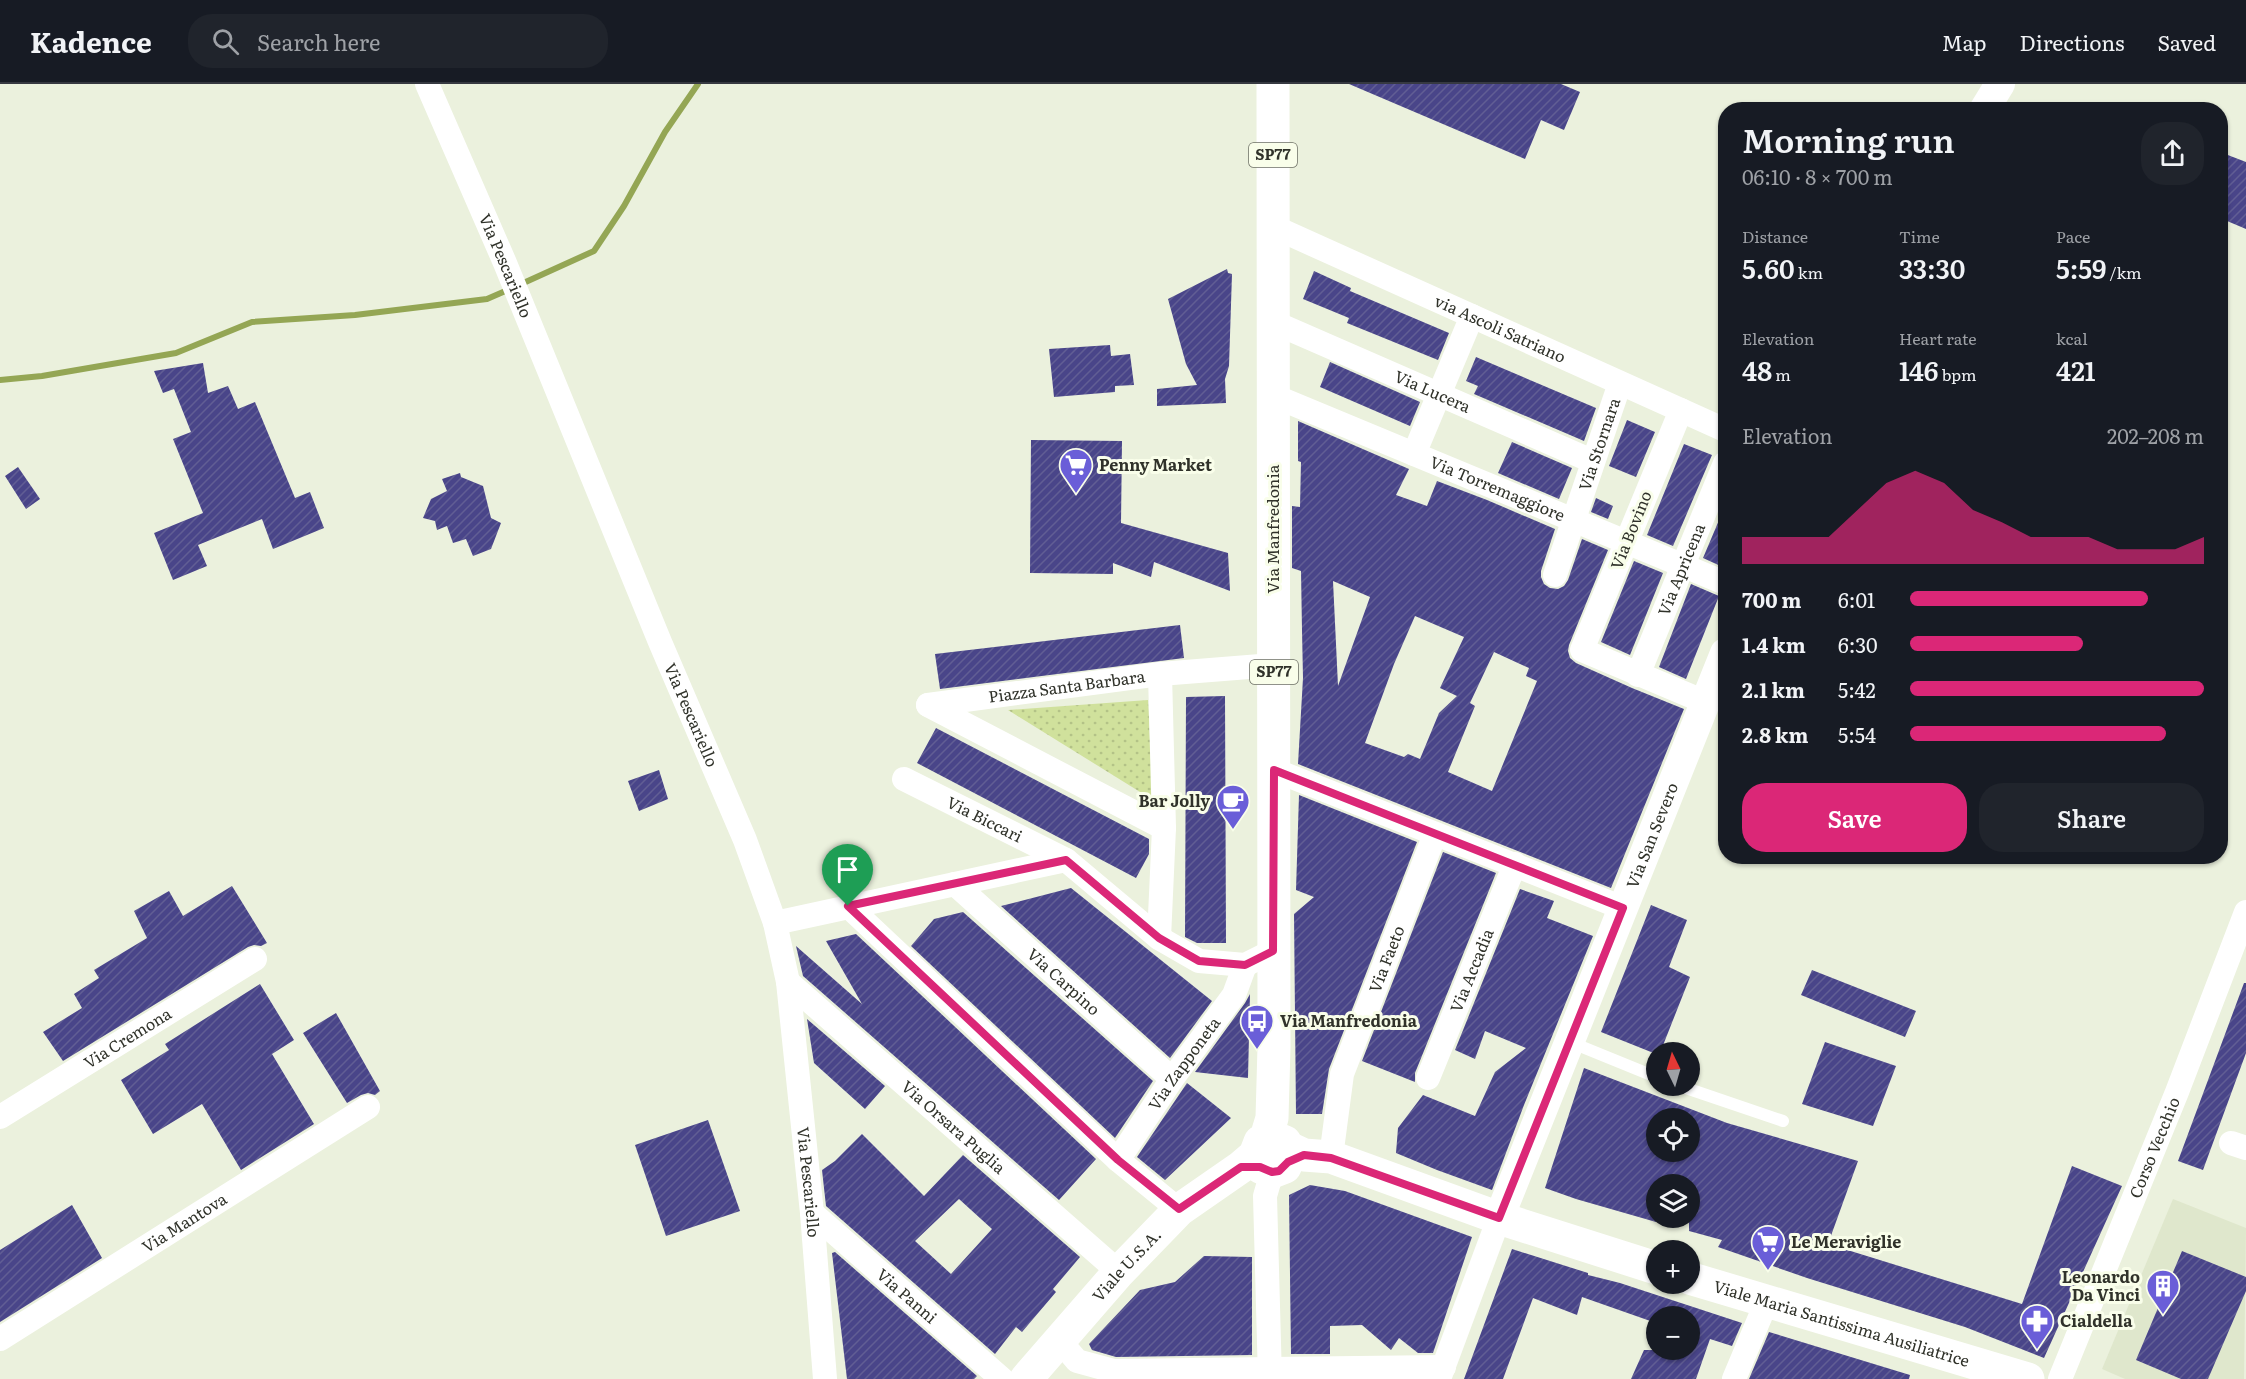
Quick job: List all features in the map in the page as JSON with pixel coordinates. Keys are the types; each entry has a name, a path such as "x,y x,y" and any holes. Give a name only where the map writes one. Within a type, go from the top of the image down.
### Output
{"main road":[{"name":"Via Manfredonia","path":"1273,84 1274,770 1259,958 1278,1153"},
{"name":"Viale U.S.A.","path":"1026,1379 1119,1272 1179,1209 1278,1153"},
{"path":"1278,1153 1499,1218 1646,1265"},
{"name":"Viale Maria Santissima Ausiliatrice","path":"1700,1282 1957,1368 2028,1379"}],"street":[{"name":"Via Pescariello","path":"427,84 524,308 656,631 745,840 775,923 788,982 813,1213 825,1379"},
{"path":"1989,102 2000,84"},
{"name":"via Ascoli Satriano","path":"1274,227 1718,427"},
{"path":"1414,454 1472,316"},
{"name":"Via Lucera","path":"1273,322 1592,461"},
{"name":"Via Stornara","path":"1555,575 1620,383"},
{"name":"Via Torremaggiore","path":"1272,395 1718,580"},
{"name":"Via Bovino","path":"1638,675 1582,650 1681,410"},
{"name":"Via Apricena","path":"1638,675 1718,480"},
{"path":"1160,674 1274,665"},
{"name":"Via San Severo","path":"1499,1218 1718,670"},
{"name":"Piazza Santa Barbara","path":"1159,938 1164,828 1160,674 928,705 1164,828"},
{"path":"1638,675 1705,702"},
{"path":"1274,770 1623,908"},
{"name":"Via Biccari","path":"904,779 1066,860 1159,938 1199,961 1259,958"},
{"name":"Via Faeto","path":"1270,1374 1265,1196 1278,1153 1342,1074 1435,834"},
{"name":"Via Biccari","path":"775,923 1066,860"},
{"name":"Via Accadia","path":"1428,1078 1515,864"},
{"name":"Via Carpino","path":"955,884 1172,1079"},
{"path":"848,906 1118,1160 1179,1209"},
{"name":"Corso Vecchio","path":"2060,1379 2177,1092 2246,912"},
{"name":"Via Zapponeta","path":"1118,1160 1172,1079 1259,958"},
{"name":"Via Cremona","path":"0,1117 255,959"},
{"name":"Via Orsara Puglia","path":"788,982 1119,1272"},
{"name":"Via Mantova","path":"0,1339 368,1107"},
{"name":"Via Panni","path":"813,1213 1002,1379"},
{"path":"1060,1341 1077,1361 1114,1375 1441,1373 1499,1218"},
{"path":"1736,1379 1766,1303"}],"lane":[{"path":"1569,1042 1646,1073"},
{"path":"1700,1093 1783,1121"}],"shaded area":[{"path":"2173,1199 2246,1228 2244,1379 2125,1379 2102,1369"}],"green space":[{"path":"1148,700 1153,800 1008,710"}],"building":[{"path":"1349,84 1561,84 1580,92 1564,130 1541,120 1525,159"},
{"path":"2228,155 2246,162 2246,229 2228,221"},
{"path":"1227,269 1228,273 1232,274 1229,366 1225,379 1226,403 1157,406 1157,389 1197,385 1186,364 1168,299"},
{"path":"1314,271 1351,288 1350,291 1449,333 1438,360 1347,323 1349,318 1303,299"},
{"path":"1110,345 1111,356 1130,354 1134,385 1115,386 1115,392 1054,397 1049,349"},
{"path":"1476,357 1596,408 1584,441 1474,394 1478,386 1466,381"},
{"path":"1330,362 1420,402 1410,426 1320,387"},
{"path":"203,363 208,393 228,386 238,409 255,402 295,498 310,492 324,528 273,549 262,519 198,545 207,566 173,580 154,533 203,513 173,439 191,432 174,389 163,393 154,371"},
{"path":"1627,420 1655,432 1636,477 1609,466"},
{"path":"1298,421 1409,469 1396,495 1427,506 1437,481 1555,529 1541,571 1544,584 1550,588 1558,589 1568,580 1582,539 1608,550 1569,645 1570,658 1576,663 1684,709 1611,888 1298,764 1303,678 1301,571 1292,568 1292,506 1300,507 1301,462 1298,461","holes":["1333,581 1370,597 1338,686","1415,616 1464,637 1440,688 1457,696 1439,713 1420,759 1408,754 1404,757 1365,743 1394,664","1494,652 1529,668 1526,676 1537,681 1492,791 1448,772 1475,706 1470,703"]},
{"name":"Penny Market","path":"1031,440 1122,441 1121,523 1228,553 1230,591 1154,562 1151,577 1113,563 1113,574 1030,573"},
{"path":"1512,442 1572,468 1559,499 1498,473"},
{"path":"1684,444 1712,455 1673,546 1647,535"},
{"path":"18,467 40,499 26,509 5,476"},
{"path":"460,473 461,477 483,486 491,518 501,523 491,549 473,556 466,539 453,543 447,526 437,530 435,521 423,518 431,499 447,491 442,479"},
{"path":"1596,498 1613,506 1608,519 1591,512"},
{"path":"1718,523 1718,565 1703,558"},
{"path":"1634,561 1663,573 1630,655 1601,642"},
{"path":"1691,584 1718,596 1686,679 1659,667"},
{"path":"1180,625 1184,658 940,689 935,654"},
{"path":"1225,696 1226,943 1197,943 1185,937 1186,697"},
{"path":"936,728 1149,839 1149,854 1136,878 917,763"},
{"path":"659,770 668,799 639,811 628,781"},
{"path":"1299,795 1417,842 1329,1069 1322,1114 1296,1114 1294,914 1314,897 1296,890"},
{"path":"1443,852 1496,873 1415,1073 1415,1082 1362,1061"},
{"path":"232,886 267,943 248,947 63,1061 43,1032 82,1008 74,994 99,978 94,970 147,938 134,911 169,891 183,916"},
{"path":"1071,888 1212,1001 1170,1058 1001,906"},
{"path":"1520,889 1554,901 1547,918 1593,936 1492,1190 1396,1153 1398,1128 1423,1095 1475,1116 1495,1072 1526,1048 1485,1031 1475,1059 1455,1050"},
{"path":"1651,905 1687,920 1669,967 1690,977 1664,1042 1646,1042 1646,1050 1601,1032"},
{"path":"963,912 1153,1081 1115,1138 911,946 934,919"},
{"path":"856,934 1096,1159 1059,1200 803,976 796,946 862,1004 826,941"},
{"path":"1812,970 1916,1011 1905,1037 1801,995"},
{"path":"2244,983 2246,983 2246,1053 2203,1170 2178,1161"},
{"path":"260,984 294,1040 272,1054 314,1124 241,1170 202,1104 153,1134 121,1080 169,1050 165,1044"},
{"path":"1250,994 1248,1078 1195,1072 1245,1003"},
{"path":"336,1013 380,1091 375,1095 368,1093 361,1095 347,1103 303,1033"},
{"path":"807,1019 885,1086 865,1109 814,1063"},
{"path":"1825,1042 1896,1066 1873,1126 1802,1104"},
{"path":"1584,1068 1646,1092 1646,1096 1657,1096 1688,1108 1646,1108 1646,1162 1700,1162 1700,1113 1727,1123 1858,1161 1828,1244 2022,1304 2072,1166 2122,1186 2044,1358 1965,1327 1807,1278 1718,1247 1722,1240 1689,1231 1689,1228 1700,1228 1700,1174 1646,1174 1646,1219 1545,1188"},
{"path":"1187,1083 1231,1118 1165,1180 1137,1157"},
{"path":"708,1120 740,1211 666,1236 635,1145"},
{"path":"862,1134 924,1196 963,1155 1080,1257 1053,1289 1056,1292 1022,1332 1016,1327 995,1354 826,1206 822,1170 835,1161","holes":["959,1199 992,1229 951,1274 915,1241"]},
{"path":"1310,1185 1345,1191 1472,1237 1433,1353 1418,1353 1399,1338 1391,1350 1362,1325 1330,1326 1330,1354 1291,1354 1289,1195"},
{"path":"72,1205 102,1258 0,1322 0,1250"},
{"path":"1512,1249 1646,1292 1646,1294 1654,1294 1690,1306 1646,1306 1646,1319 1582,1297 1577,1315 1533,1298 1503,1379 1464,1379"},
{"name":"Leonardo Da Vinci","path":"2182,1251 2246,1277 2246,1291 2208,1379 2181,1379 2136,1360"},
{"path":"835,1252 977,1376 974,1379 847,1379 832,1253"},
{"path":"1204,1256 1252,1257 1252,1355 1116,1357 1092,1350 1089,1344 1140,1290 1175,1282"},
{"path":"1700,1309 1742,1323 1732,1346 1710,1339 1696,1379 1631,1379 1646,1350 1646,1360 1700,1360"},
{"path":"1769,1332 1910,1375 1909,1379 1749,1379"}],"waterway":[{"path":"519,285 594,251 624,206 665,132 698,84"},
{"path":"0,380 42,376 176,353 252,322 355,315 487,299 510,289"}],"place":[{"name":"Penny Market","path":"1076,494"},
{"name":"Bar Jolly","path":"1233,830"},
{"name":"Via Manfredonia","path":"1257,1050"},
{"name":"Le Meraviglie","path":"1768,1271"},
{"name":"Leonardo Da Vinci","path":"2163,1315"},
{"name":"Cialdella","path":"2037,1350"}],"route":[{"path":"1274,770 1623,908 1499,1218 1331,1158 1304,1155 1288,1162 1279,1171 1265,1171 1260,1167 1241,1167 1179,1209 1118,1160 848,906 1066,860 1159,938 1199,961 1245,965 1273,951 1274,770"}]}
